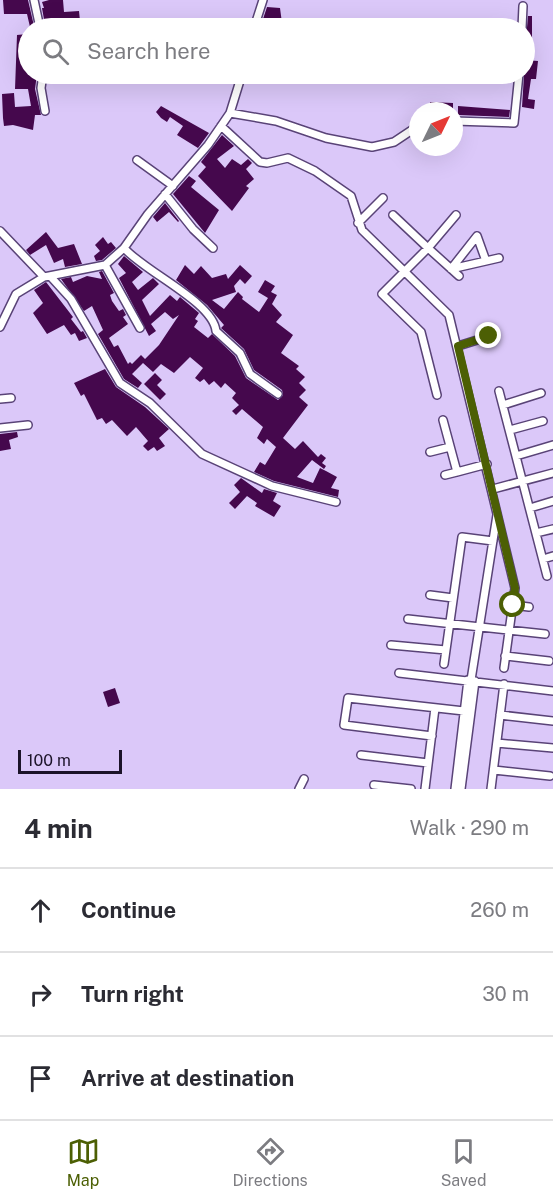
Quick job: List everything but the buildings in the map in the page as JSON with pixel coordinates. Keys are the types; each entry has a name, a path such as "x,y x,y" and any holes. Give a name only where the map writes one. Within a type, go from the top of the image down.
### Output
{"street":[{"path":"34,0 38,18"},
{"path":"257,18 263,0"},
{"path":"522,18 523,6"},
{"path":"42,84 45,111"},
{"path":"0,327 16,294 47,276 105,265 124,248 221,126 230,113 239,84"},
{"path":"463,121 514,123 518,84"},
{"path":"230,113 276,121 326,138 372,147 394,142 409,132"},
{"path":"221,126 260,162 267,163 288,158 346,193 352,198 358,223 367,235 448,312 487,464 515,588 504,668"},
{"path":"137,160 173,186"},
{"path":"165,194 193,229 213,248"},
{"path":"358,223 383,198"},
{"path":"393,215 459,276"},
{"path":"437,395 421,332 382,294 428,248 456,215"},
{"path":"0,231 76,307 120,383 150,403 202,454 272,486 336,502"},
{"path":"451,269 477,236 486,261"},
{"path":"124,248 156,276 208,313 215,322 216,331 238,350 250,374 278,394"},
{"path":"451,269 499,258"},
{"path":"105,265 140,328"},
{"path":"458,346 489,336"},
{"path":"500,391 547,576"},
{"path":"503,405 541,393"},
{"path":"0,399 11,398"},
{"path":"443,420 457,472"},
{"path":"510,430 543,420"},
{"path":"0,428 28,425"},
{"path":"516,456 553,446"},
{"path":"430,452 450,447"},
{"path":"445,475 487,464"},
{"path":"493,489 553,473"},
{"path":"530,507 553,501"},
{"path":"461,789 471,680 498,510"},
{"path":"536,533 553,529"},
{"path":"444,664 462,537 493,541"},
{"path":"543,559 553,556"},
{"path":"430,595 453,598"},
{"path":"513,605 529,607"},
{"path":"408,619 545,634"},
{"path":"391,645 446,650"},
{"path":"505,656 549,661"},
{"path":"399,673 553,691"},
{"path":"455,789 464,711 471,680"},
{"path":"491,789 504,684"},
{"path":"432,736 344,725 348,698 464,711"},
{"path":"425,789 435,708"},
{"path":"500,715 553,721"},
{"path":"497,743 553,748"},
{"path":"361,755 428,763"},
{"path":"494,770 550,777"},
{"path":"299,789 304,779"},
{"path":"374,785 411,789"}],"route":[{"path":"489,336 458,346 515,588 513,605"}]}
